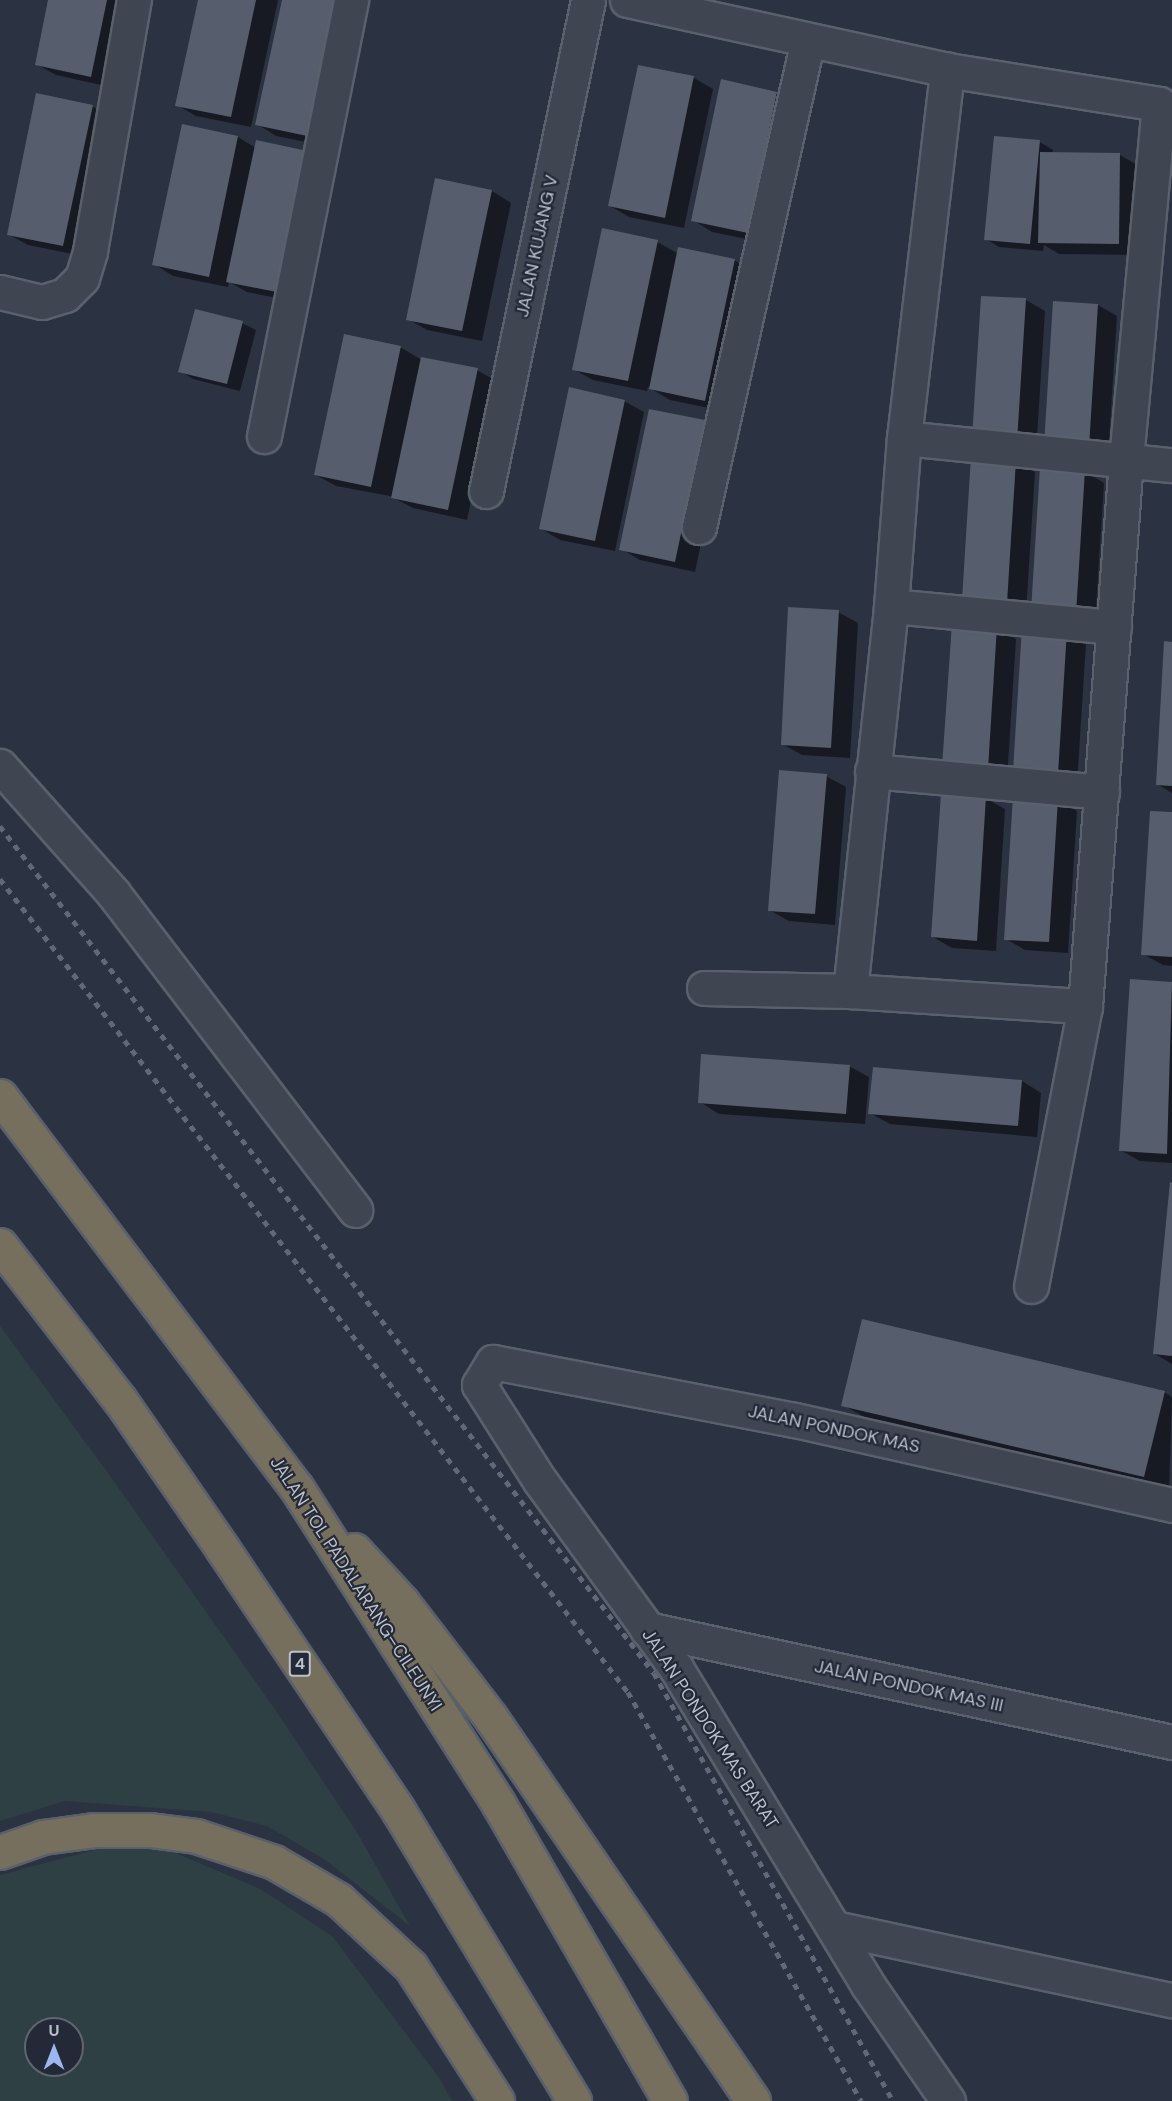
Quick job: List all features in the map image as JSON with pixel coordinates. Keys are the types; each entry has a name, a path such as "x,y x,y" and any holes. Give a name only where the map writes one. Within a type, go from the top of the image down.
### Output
{"highway":[{"name":"JALAN TOL PADALARANG–CILEUNYI","path":"0,1096 296,1487 498,1803 670,2101"},
{"name":"4","path":"0,1245 120,1400 398,1810 574,2101"},
{"path":"296,1487 402,1602 491,1718 753,2101"},
{"path":"0,1852 64,1834 150,1830 196,1836 274,1862 339,1900 411,1967 497,2101"}],"street":[{"path":"0,292 42,302 65,295 82,278 90,251 135,0"},
{"path":"264,436 351,0"},
{"name":"JALAN KUJANG V","path":"486,491 588,0"},
{"path":"627,0 807,42 947,70 1166,104 1126,460 1085,1006 1031,1286"},
{"path":"699,527 807,42"},
{"path":"850,991 891,606 904,438 947,70"},
{"path":"904,438 1172,465"},
{"path":"891,606 1114,627"},
{"path":"0,766 113,894 355,1210"},
{"path":"872,771 1102,792"},
{"path":"704,988 850,991 1085,1006"},
{"name":"JALAN PONDOK MAS","path":"493,1362 795,1420 1172,1504"},
{"name":"JALAN PONDOK MAS BARAT","path":"493,1362 479,1385 540,1481 676,1668 836,1928 868,1985 948,2101"},
{"name":"JALAN PONDOK MAS III","path":"647,1629 1172,1742"},
{"path":"836,1928 1172,2000"}],"shaded area":[{"path":"0,1326 113,1480 274,1708 358,1834 410,1926 324,1859 267,1826 211,1812 65,1801 0,1821"},
{"path":"164,1848 260,1889 332,1936 438,2076 452,2101 0,2101 0,1875 98,1849"}],"building":[{"path":"48,0 107,0 91,77 35,65"},
{"path":"198,0 256,0 231,117 175,106"},
{"path":"282,0 340,0 312,137 255,125"},
{"path":"638,65 694,76 665,218 608,206"},
{"path":"721,79 777,92 748,233 691,221"},
{"path":"36,93 93,105 63,246 7,235"},
{"path":"182,124 238,136 209,277 152,265"},
{"path":"994,136 1040,140 1030,244 984,240"},
{"path":"256,140 312,152 282,293 226,282"},
{"path":"1040,152 1120,153 1119,244 1038,243"},
{"path":"435,178 492,190 462,331 406,320"},
{"path":"602,228 658,240 628,381 572,370"},
{"path":"678,247 735,259 705,401 649,389"},
{"path":"981,296 1026,298 1017,442 972,439"},
{"path":"1053,301 1098,304 1089,447 1044,445"},
{"path":"195,309 243,321 227,384 178,372"},
{"path":"344,334 401,346 371,487 314,475"},
{"path":"421,357 478,368 448,510 391,498"},
{"path":"569,387 625,400 595,541 539,529"},
{"path":"649,409 705,420 675,562 619,550"},
{"path":"971,456 1016,460 1007,603 962,600"},
{"path":"1040,467 1085,470 1076,614 1031,611"},
{"path":"788,607 839,610 831,748 781,745"},
{"path":"952,623 997,626 988,769 942,767"},
{"path":"1022,627 1067,630 1058,774 1013,771"},
{"path":"1164,641 1172,642 1172,786 1156,785"},
{"path":"779,770 827,774 815,914 768,911"},
{"path":"941,794 986,796 977,941 931,937"},
{"path":"1013,796 1058,799 1049,942 1004,940"},
{"path":"1150,811 1172,812 1172,957 1141,955"},
{"path":"1130,979 1172,982 1167,1154 1119,1151"},
{"path":"701,1054 850,1065 846,1114 698,1103"},
{"path":"873,1067 1022,1080 1018,1126 868,1114"},
{"path":"1170,1182 1172,1183 1172,1356 1153,1354"},
{"path":"862,1319 1165,1391 1144,1477 841,1406"}],"railway":[{"path":"0,826 654,1673 893,2101"},
{"path":"0,879 628,1692 861,2101"}]}
